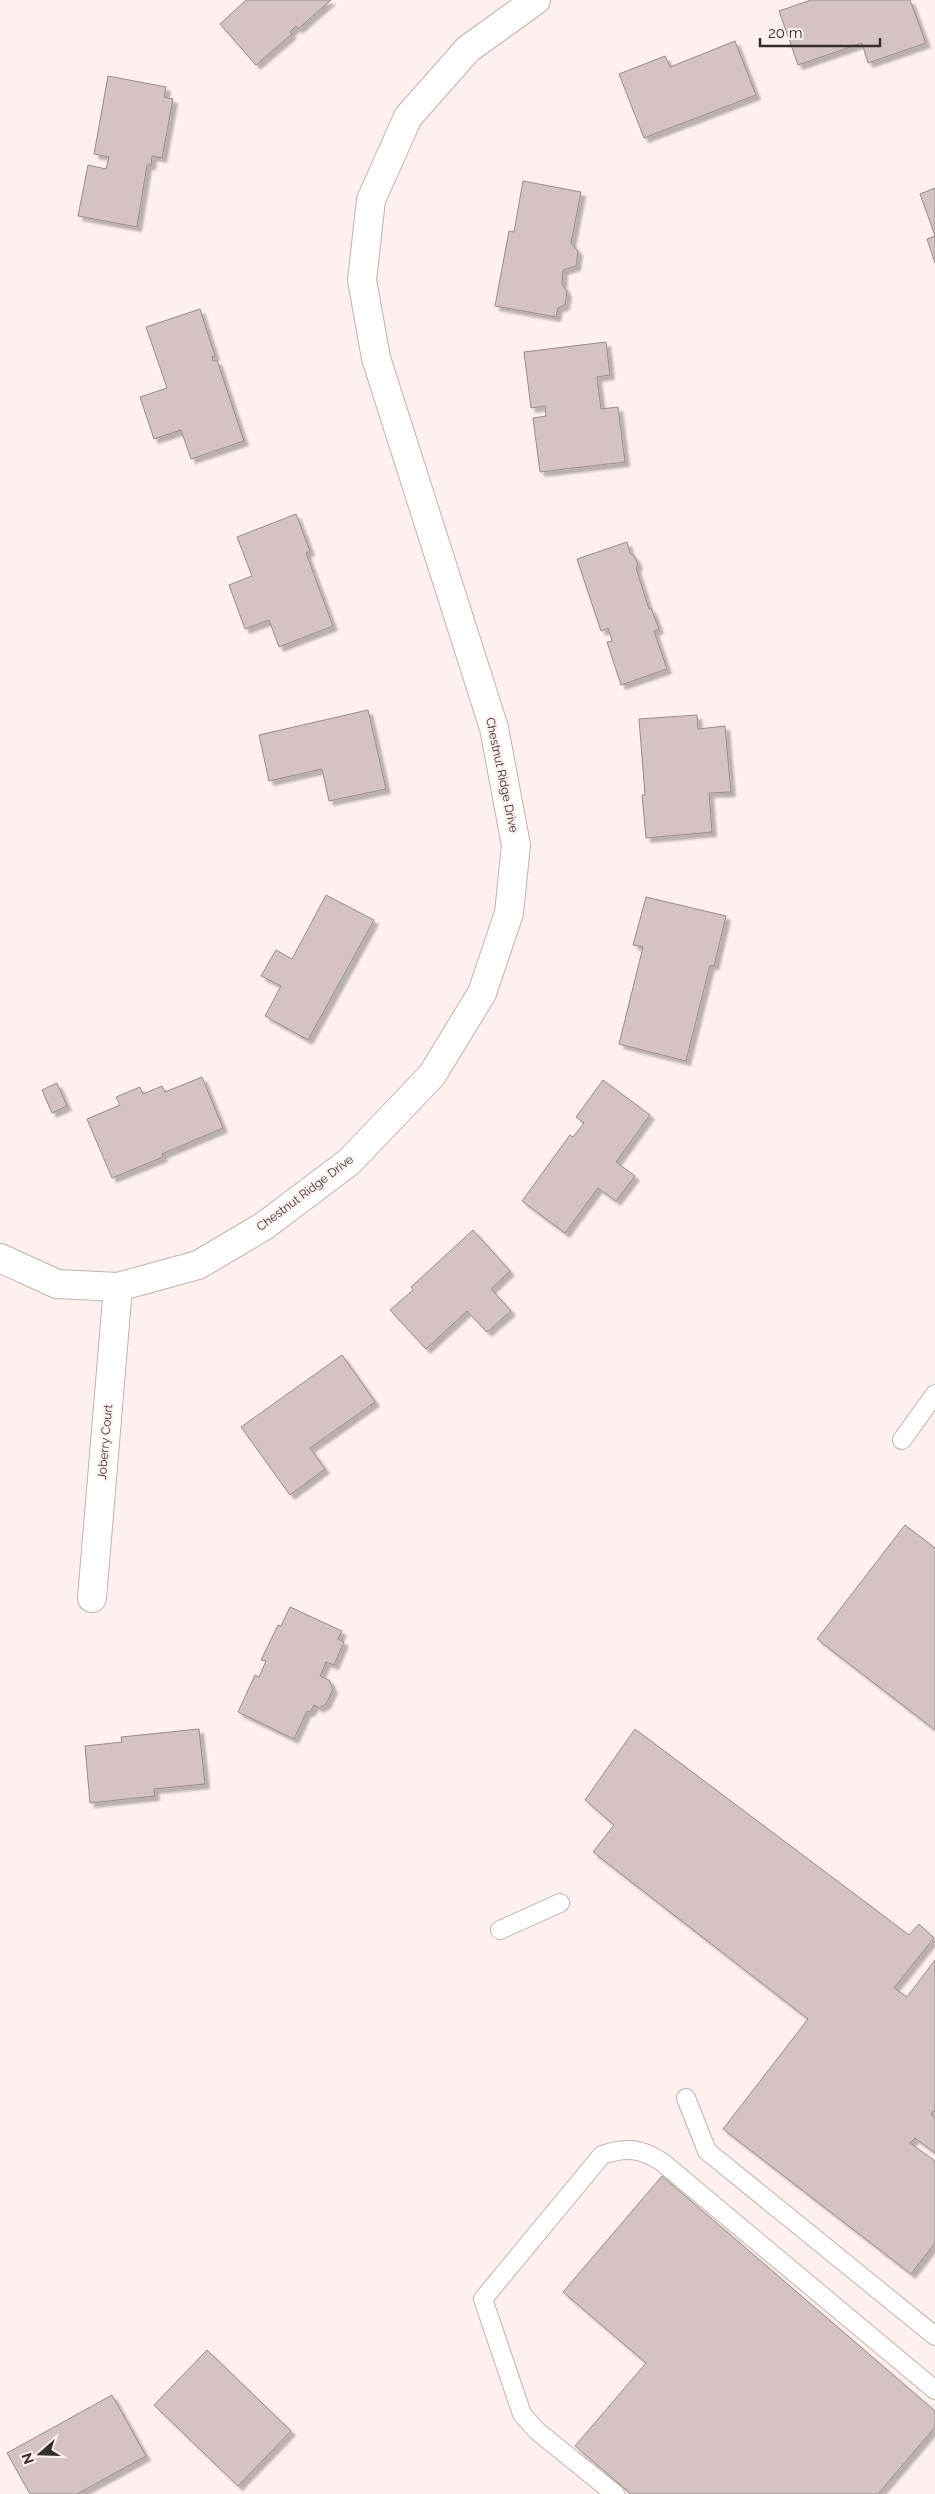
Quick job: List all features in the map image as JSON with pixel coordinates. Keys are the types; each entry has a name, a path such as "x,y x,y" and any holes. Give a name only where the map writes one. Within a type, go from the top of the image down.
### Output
{"street":[{"name":"Chestnut Ridge Drive","path":"0,1258 57,1284 118,1287 198,1265 264,1226 349,1162 432,1075 482,993 509,913 516,845 494,728 376,358 362,280 371,200 408,117 468,49 536,0"},
{"name":"Joberry Court","path":"92,1598 118,1287"}],"lane":[{"path":"902,1440 935,1394"},
{"path":"500,1930 560,1903"},
{"path":"686,2098 707,2151 935,2336"},
{"path":"615,2494 537,2431 522,2414 483,2299 602,2155 620,2149 646,2151 662,2162 935,2390"}],"building":[{"path":"246,0 331,0 298,29 296,26 290,32 292,34 256,65 220,24"},
{"path":"811,0 910,0 926,43 868,63 862,43 798,65 779,11"},
{"path":"735,41 756,95 644,138 619,74 665,56 670,67"},
{"path":"108,76 166,87 164,97 173,99 162,158 152,156 151,165 147,165 137,227 78,216 88,165 106,169 109,157 94,154"},
{"path":"523,181 581,192 571,243 578,251 576,266 563,270 562,284 567,292 565,305 558,308 556,317 495,306 509,231 514,232"},
{"path":"935,188 935,236 920,194"},
{"path":"935,236 935,263 927,239"},
{"path":"200,309 215,356 212,357 213,361 217,360 244,441 191,459 181,430 154,439 140,397 167,388 146,327"},
{"path":"606,342 610,375 597,377 601,409 618,407 625,462 540,472 533,418 546,416 545,406 531,408 524,352"},
{"path":"296,514 310,551 306,553 333,626 279,647 269,620 245,629 229,585 252,576 237,537"},
{"path":"627,542 630,553 635,557 638,565 636,568 649,609 651,608 659,629 654,631 667,669 621,685 607,642 612,641 608,628 601,631 577,559"},
{"path":"368,710 386,789 329,801 322,769 269,781 259,735"},
{"path":"697,715 698,729 725,726 731,792 709,793 712,832 646,838 642,795 645,795 639,719"},
{"path":"326,895 374,920 308,1040 265,1016 281,986 261,976 276,950 292,959"},
{"path":"646,897 726,916 714,966 710,965 686,1061 619,1044 643,947 633,945"},
{"path":"202,1077 223,1128 162,1154 163,1157 112,1178 87,1119 120,1105 116,1097 140,1087 143,1094 162,1086 165,1092"},
{"path":"603,1080 650,1115 616,1162 635,1176 616,1201 598,1188 565,1233 522,1201 570,1135 573,1137 584,1123 576,1117"},
{"path":"57,1083 67,1106 52,1113 42,1090"},
{"path":"473,1230 510,1271 491,1289 511,1311 487,1332 467,1311 426,1349 390,1310 413,1290 411,1287"},
{"path":"342,1355 375,1402 310,1448 325,1469 290,1495 241,1427"},
{"path":"905,1525 935,1548 935,1730 817,1639"},
{"path":"290,1607 342,1631 338,1639 344,1642 334,1665 326,1662 320,1676 329,1680 333,1689 326,1704 319,1708 314,1705 310,1712 307,1711 294,1739 238,1712 255,1675 259,1677 266,1661 261,1660 278,1625 281,1626"},
{"path":"199,1729 205,1784 154,1789 155,1796 90,1803 85,1746 122,1742 121,1737"},
{"path":"635,1729 909,1935 919,1924 934,1938 894,1988 907,1997 935,1960 935,2112 933,2111 931,2115 935,2118 935,2153 915,2138 910,2143 935,2161 935,2243 911,2274 723,2129 808,2019 593,1852 614,1825 585,1800"},
{"path":"662,2176 935,2411 935,2427 878,2494 631,2494 575,2446 646,2363 563,2292"},
{"path":"207,2350 291,2431 238,2486 154,2405"},
{"path":"112,2395 146,2456 77,2494 30,2494 7,2453"}]}
